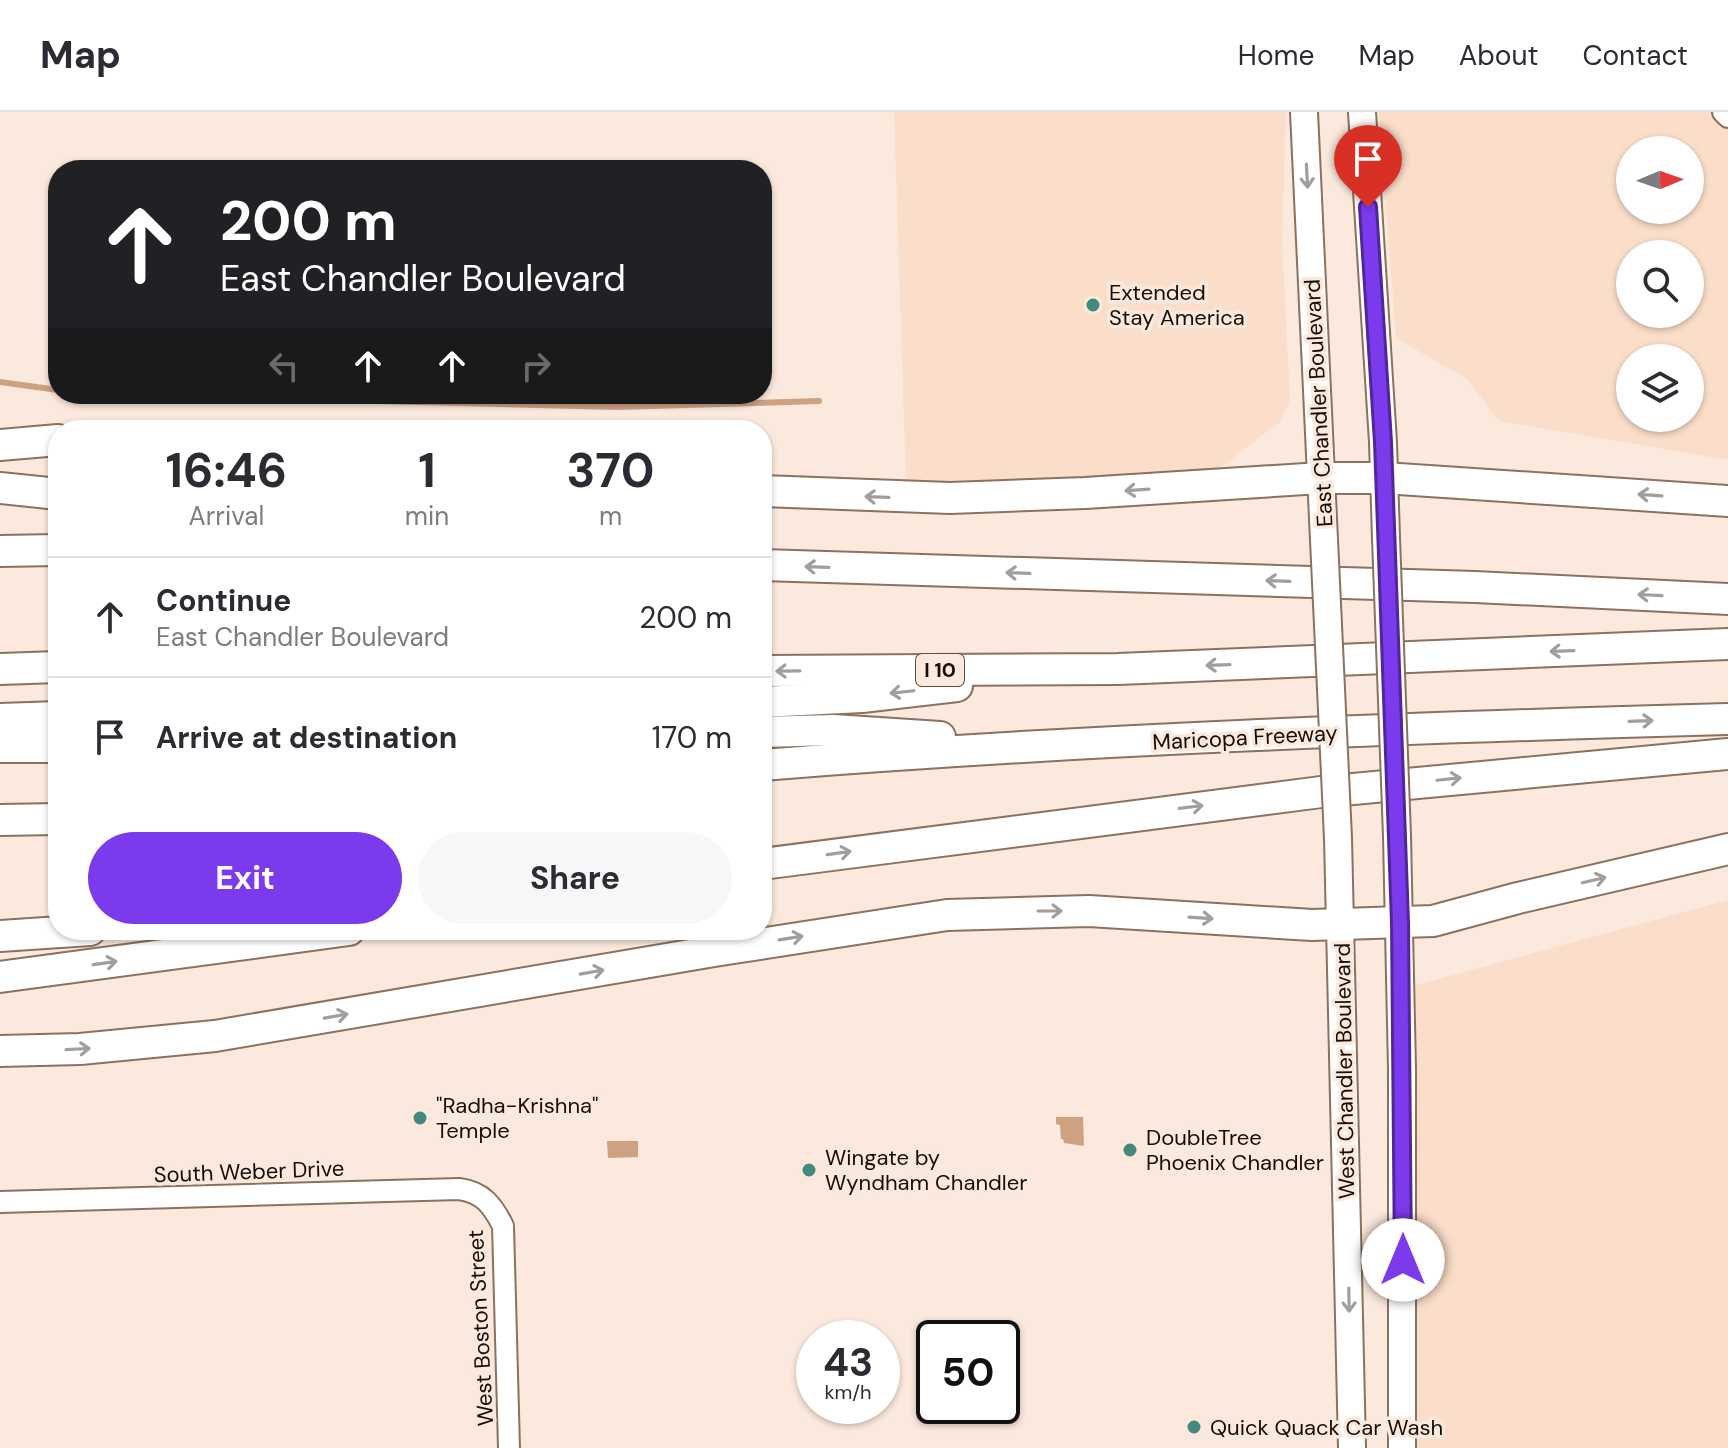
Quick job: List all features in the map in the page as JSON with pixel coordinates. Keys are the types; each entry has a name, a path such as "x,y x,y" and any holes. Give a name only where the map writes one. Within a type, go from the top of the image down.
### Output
{"highway":[{"path":"0,445 48,441"},
{"path":"772,492 882,497 1004,497 1321,478 1384,478 1728,501"},
{"path":"9,489 48,493"},
{"path":"0,551 48,550"},
{"path":"772,565 1460,587 1728,599"},
{"name":"I 10","path":"772,671 1118,669 1728,644"},
{"path":"0,669 48,667"},
{"path":"772,702 862,697 1118,669"},
{"path":"0,719 48,717"},
{"name":"Maricopa Freeway","path":"772,764 1423,728 1728,719"},
{"path":"772,732 833,730 1060,746"},
{"path":"0,747 48,747"},
{"path":"772,863 1321,792 1728,754"},
{"path":"0,820 48,819"},
{"path":"0,1051 134,1045 231,1034 745,946 947,915 1089,911 1312,925 1433,921 1728,849"},
{"path":"0,936 48,933"},
{"path":"0,977 275,940"}],"main road":[{"name":"East Chandler Boulevard","path":"1304,112 1331,694"},
{"path":"1362,112 1384,478 1400,923 1404,1277 1402,1448"},
{"name":"West Chandler Boulevard","path":"1331,694 1338,838 1352,1448"}],"street":[{"path":"1723,112 1728,117"},
{"name":"South Weber Drive","path":"0,1202 459,1189 475,1191 493,1206"},
{"name":"West Boston Street","path":"493,1206 503,1226 509,1448"}],"shaded area":[{"name":"Extended Stay America","path":"894,112 1286,112 1282,242 1290,400 1280,422 1213,473 1077,482 906,483"},
{"path":"1379,112 1728,112 1728,460 1499,421 1468,380 1396,338"},
{"path":"1728,900 1728,1448 1401,1448 1402,989"},
{"path":"1056,1117 1083,1117 1084,1146 1064,1143"},
{"path":"607,1141 638,1141 638,1157 608,1158"}],"waterway":[{"path":"0,382 48,389"},
{"path":"772,402 819,401"},
{"path":"495,404 617,407 718,404"}],"place":[{"name":"Extended Stay America","path":"1093,305"},
{"name":"\"Radha-Krishna\" Temple","path":"420,1118"},
{"name":"DoubleTree Phoenix Chandler","path":"1130,1150"},
{"name":"Wingate by Wyndham Chandler","path":"809,1170"},
{"name":"Quick Quack Car Wash","path":"1194,1427"}],"route":[{"path":"1368,207 1383,442 1400,923 1403,1260"}]}
